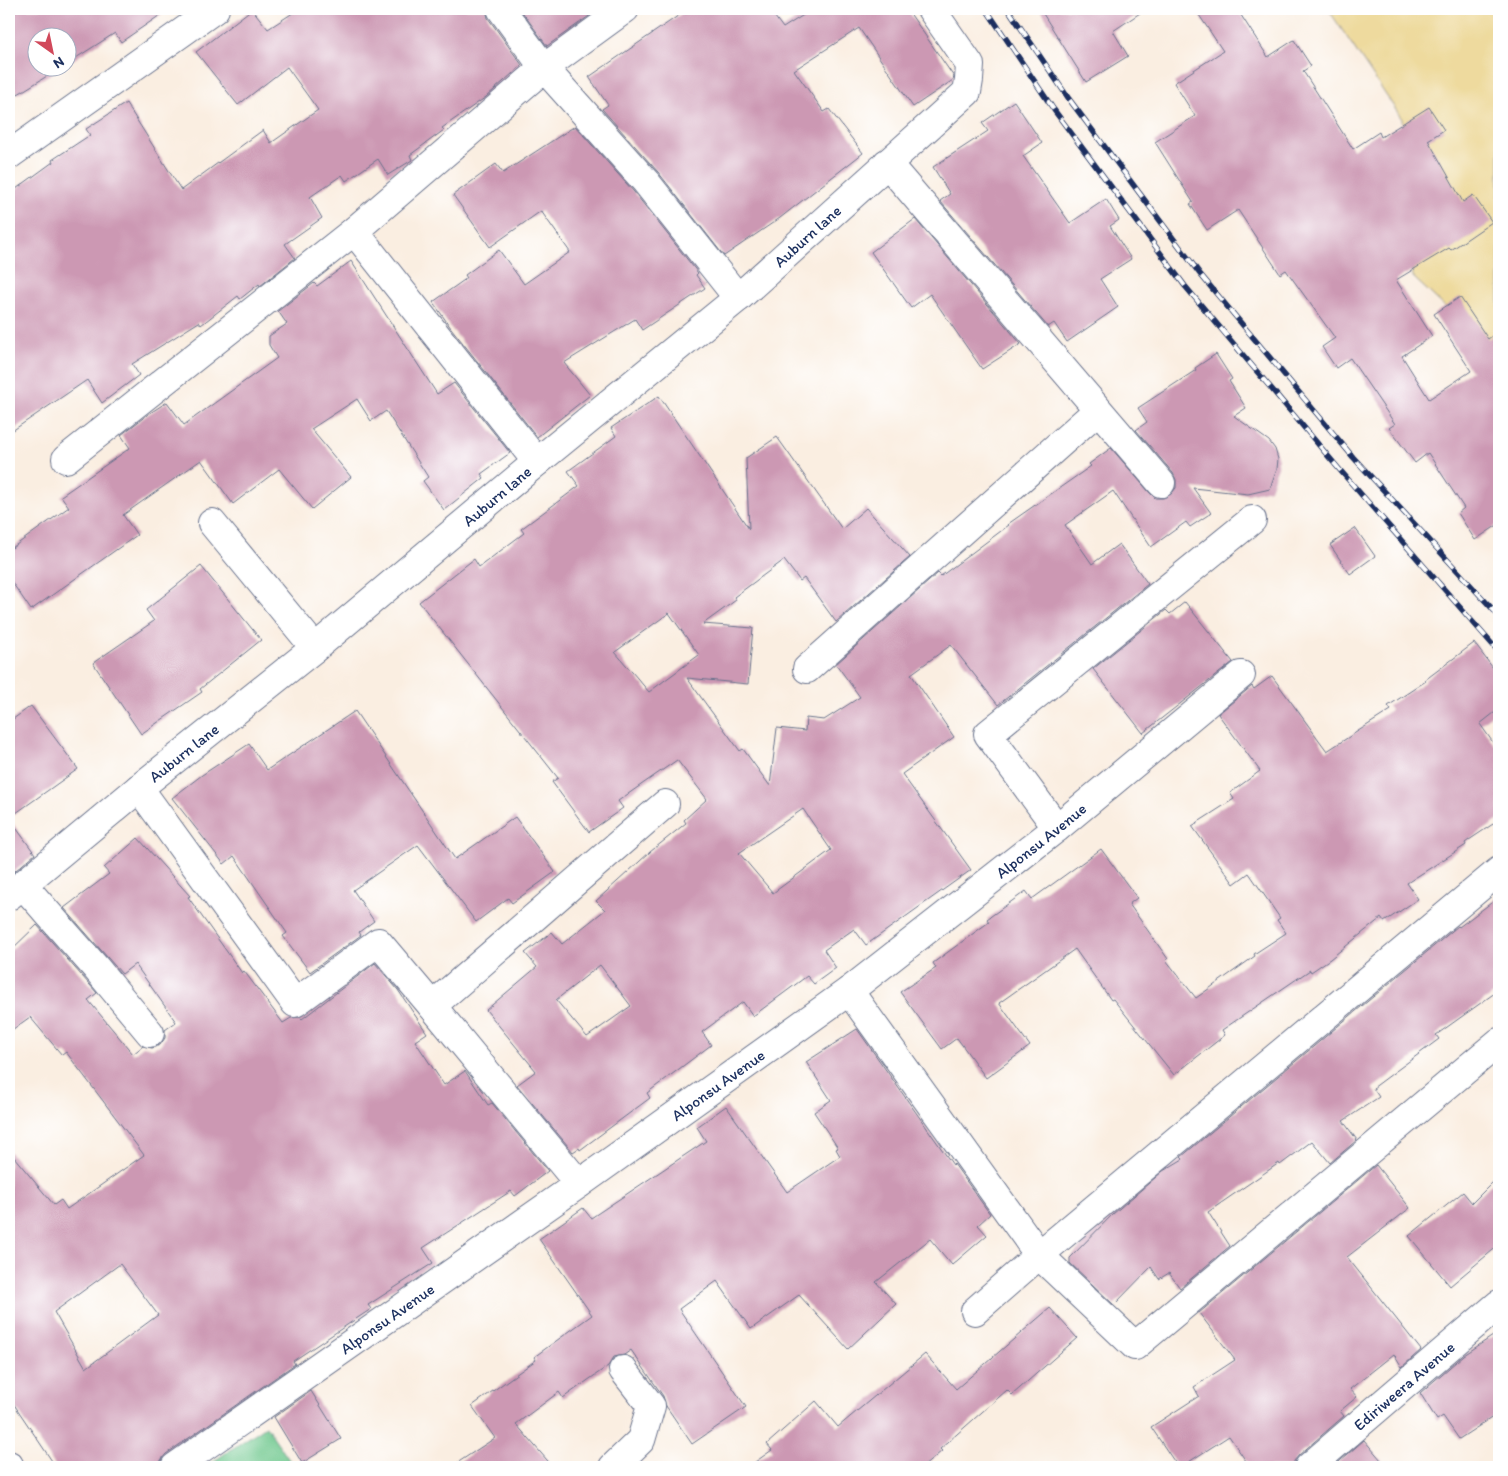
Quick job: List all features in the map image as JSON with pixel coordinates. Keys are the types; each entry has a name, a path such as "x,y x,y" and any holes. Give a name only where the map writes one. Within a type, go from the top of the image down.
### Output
{"street":[{"path":"9,154 215,9"},
{"path":"500,9 544,68 646,182 738,298"},
{"path":"66,459 354,231 544,68 625,9"},
{"name":"Auburn lane","path":"16,891 139,788 314,648 738,298 966,92 970,65 931,9"},
{"path":"887,163 1161,482"},
{"path":"354,231 537,462"},
{"path":"807,669 1098,410"},
{"path":"1057,828 988,734 1252,520"},
{"path":"212,523 314,648"},
{"name":"Alponsu Avenue","path":"175,1467 579,1184 849,991 1057,828 1241,676"},
{"path":"139,788 295,1003 378,942 579,1184"},
{"path":"432,1006 665,804"},
{"path":"975,1311 1039,1255 1499,871"},
{"path":"16,891 96,968 150,1033"},
{"path":"849,991 1039,1255 1135,1346 1499,1042"},
{"name":"Ediriweera Avenue","path":"1309,1467 1499,1304"},
{"path":"613,1467 641,1440 651,1406 623,1370"}],"green space":[{"path":"266,1426 294,1467 205,1467"}],"sand":[{"path":"1328,9 1499,9 1499,353 1489,348 1413,277 1402,119"}],"building":[{"path":"20,9 169,9 121,42 115,33 78,57 78,28 28,28 28,78 44,78 18,94 9,79 9,16"},
{"path":"252,9 268,29 299,9 486,9 488,18 522,65 486,97 442,128 444,130 410,155 412,160 388,175 378,159 346,181 342,175 310,197 322,218 285,244 295,258 260,286 259,284 240,299 238,296 201,325 199,322 132,364 139,375 102,403 87,380 9,433 9,194 53,162 52,160 90,135 86,129 126,103 181,190 263,130 271,143 318,110 287,67 238,105 196,52"},
{"path":"520,9 599,9 547,46"},
{"path":"688,9 769,9 783,28 813,9 907,9 954,77 953,80 913,107 859,28 794,70 824,112 829,109 863,153 780,218 724,256 658,172 602,109 608,105 589,77"},
{"path":"1040,9 1146,9 1113,31 1128,56 1086,82"},
{"path":"1195,9 1237,9 1268,57 1294,40 1311,66 1303,71 1353,149 1379,132 1381,137 1429,107 1444,130 1428,140 1463,202 1473,195 1492,222 1451,250 1449,248 1396,280 1432,336 1402,356 1429,399 1471,371 1434,314 1460,297 1488,339 1499,331 1499,524 1475,540 1458,513 1464,508 1428,453 1415,463 1389,428 1395,424 1350,358 1336,368 1322,347 1335,338 1286,270 1280,274 1238,210 1207,230 1190,204 1193,202 1155,142 1195,116 1174,83 1223,51"},
{"path":"1014,101 1042,143 1023,156 1070,223 1106,199 1119,220 1110,226 1131,259 1100,279 1118,307 1067,342 1054,323 1048,327 940,201 950,194 933,167 988,131 982,123"},
{"path":"575,126 634,192 698,273 696,275 705,288 642,330 635,319 564,363 590,395 537,437 451,328 433,302 467,278 465,275 499,250 524,284 570,252 541,211 490,247 453,195 496,164 503,173"},
{"path":"915,219 1021,344 982,369 930,294 911,308 871,252"},
{"path":"351,261 437,394 454,383 510,453 481,474 484,478 444,510 423,481 428,477 386,411 371,421 357,399 311,429 351,477 312,509 279,469 233,504 201,460 123,515 137,535 31,610 9,578 9,550 69,507 61,496 130,448 121,435 147,415 167,402 184,425 277,358 269,345 269,336 287,324 278,311 314,283 317,286"},
{"path":"1216,354 1232,379 1229,381 1246,408 1234,416 1269,441 1275,449 1278,459 1277,469 1270,489 1248,494 1193,488 1211,513 1190,527 1186,522 1151,547 1113,491 1065,525 1092,564 1119,544 1148,584 998,705 951,645 911,674 954,737 902,774 971,870 866,945 854,929 824,950 836,968 814,984 807,976 753,1016 743,1002 702,1032 711,1045 647,1093 650,1098 580,1150 579,1148 573,1152 517,1085 536,1071 486,1010 537,967 525,953 552,932 562,944 605,910 596,901 650,852 686,823 684,820 707,799 677,760 618,801 623,808 589,832 552,782 558,778 419,602 474,559 479,567 524,533 521,529 579,486 568,471 616,436 611,428 659,396 749,529 746,458 777,437 842,529 866,508 910,557 836,622 804,578 800,581 784,560 734,597 736,600 703,624 753,628 748,684 687,678 740,751 743,749 770,786 777,728 805,731 806,718 824,720 860,697 836,664 938,573 941,576 1008,524 1091,466 1089,464 1111,448 1155,498 1163,498 1171,494 1176,488 1176,480 1173,473 1136,430 1147,422 1138,408 1196,370 1195,368","holes":["669,613 699,655 649,692 615,652","803,809 831,850 773,893 739,853","600,965 631,1006 587,1037 556,1000"]},
{"path":"1355,528 1375,556 1350,574 1330,545"},
{"path":"201,566 261,640 200,689 202,692 141,734 93,663 154,621 146,610"},
{"path":"1185,602 1233,662 1143,733 1093,669 1166,610 1170,614"},
{"path":"1474,643 1499,676 1499,709 1480,724 1499,751 1499,820 1465,843 1466,845 1407,883 1418,899 1384,922 1381,918 1330,959 1311,972 1310,970 1222,1030 1225,1035 1174,1075 1113,999 1111,1000 1075,949 999,1003 1030,1046 986,1078 957,1038 942,1049 900,992 936,968 933,963 989,922 987,919 1026,891 1032,899 1101,849 1137,898 1129,904 1168,959 1166,960 1196,998 1255,956 1254,954 1286,933 1277,920 1280,918 1249,873 1234,884 1192,826 1234,799 1230,793 1260,771 1218,714 1252,686 1254,689 1272,676 1327,751 1391,710 1388,706 1426,681"},
{"path":"31,706 78,769 9,818 9,722"},
{"path":"355,711 455,859 515,817 555,872 512,903 508,898 476,922 418,845 353,890 374,921 359,932 361,935 310,972 283,936 287,933 234,856 224,864 172,798 202,775 249,744 267,770"},
{"path":"9,818 35,854 9,876"},
{"path":"138,838 190,896 188,897 242,973 244,971 283,1023 291,1018 300,1017 302,1019 375,963 398,990 427,1033 415,1041 444,1085 465,1071 488,1105 492,1103 548,1171 515,1196 511,1191 423,1248 433,1263 368,1305 371,1309 293,1361 295,1364 166,1454 161,1460 160,1467 56,1467 9,1397 9,1151 54,1205 61,1200 67,1209 144,1155 66,1052 62,1055 30,1017 9,1032 9,952 37,925 97,993 88,1000 133,1054 143,1046 152,1048 160,1045 165,1038 165,1030 176,1022 135,964 122,974 64,908 109,874 104,868","holes":["120,1264 158,1315 86,1368 54,1312"]},
{"path":"1499,897 1499,990 1436,1035 1439,1039 1373,1088 1379,1097 1343,1121 1357,1140 1330,1163 1312,1141 1280,1165 1279,1163 1208,1212 1230,1246 1180,1288 1169,1273 1159,1279 1151,1267 1114,1305 1070,1263 1070,1258 1113,1214 1163,1171 1183,1159 1181,1157 1458,926"},
{"path":"857,1029 990,1214 978,1225 987,1235 952,1265 930,1239 876,1282 896,1304 848,1349 799,1295 751,1329 717,1281 679,1309 746,1407 692,1444 666,1406 663,1396 631,1350 624,1355 614,1357 608,1366 563,1398 559,1392 516,1424 553,1467 451,1467 495,1438 472,1406 536,1360 534,1357 592,1315 539,1239 583,1208 591,1218 706,1141 697,1127 726,1106 787,1192 840,1156 836,1149 838,1148 814,1112 831,1100 806,1062"},
{"path":"1376,1165 1410,1208 1347,1257 1421,1350 1402,1367 1394,1354 1350,1389 1357,1397 1340,1411 1344,1416 1299,1455 1294,1461 1294,1467 1250,1467 1229,1436 1181,1467 1178,1467 1151,1427 1199,1396 1194,1387 1235,1360 1199,1313"},
{"path":"1499,1176 1499,1245 1450,1286 1409,1236 1463,1192 1472,1203"},
{"path":"1050,1308 1077,1338 1012,1395 1007,1390 940,1449 942,1451 923,1467 748,1467 772,1450 767,1444 816,1401 838,1427 925,1354 956,1389"},
{"path":"1499,1332 1499,1413 1459,1439 1443,1416 1437,1420 1420,1393 1464,1355"},
{"path":"311,1391 341,1439 302,1463 274,1417"},
{"path":"1364,1440 1387,1467 1333,1467"}],"railway":[{"path":"986,9 1054,110 1185,286 1339,469 1499,652"},
{"path":"1008,9 1069,99 1200,274 1353,457 1499,616"}]}
